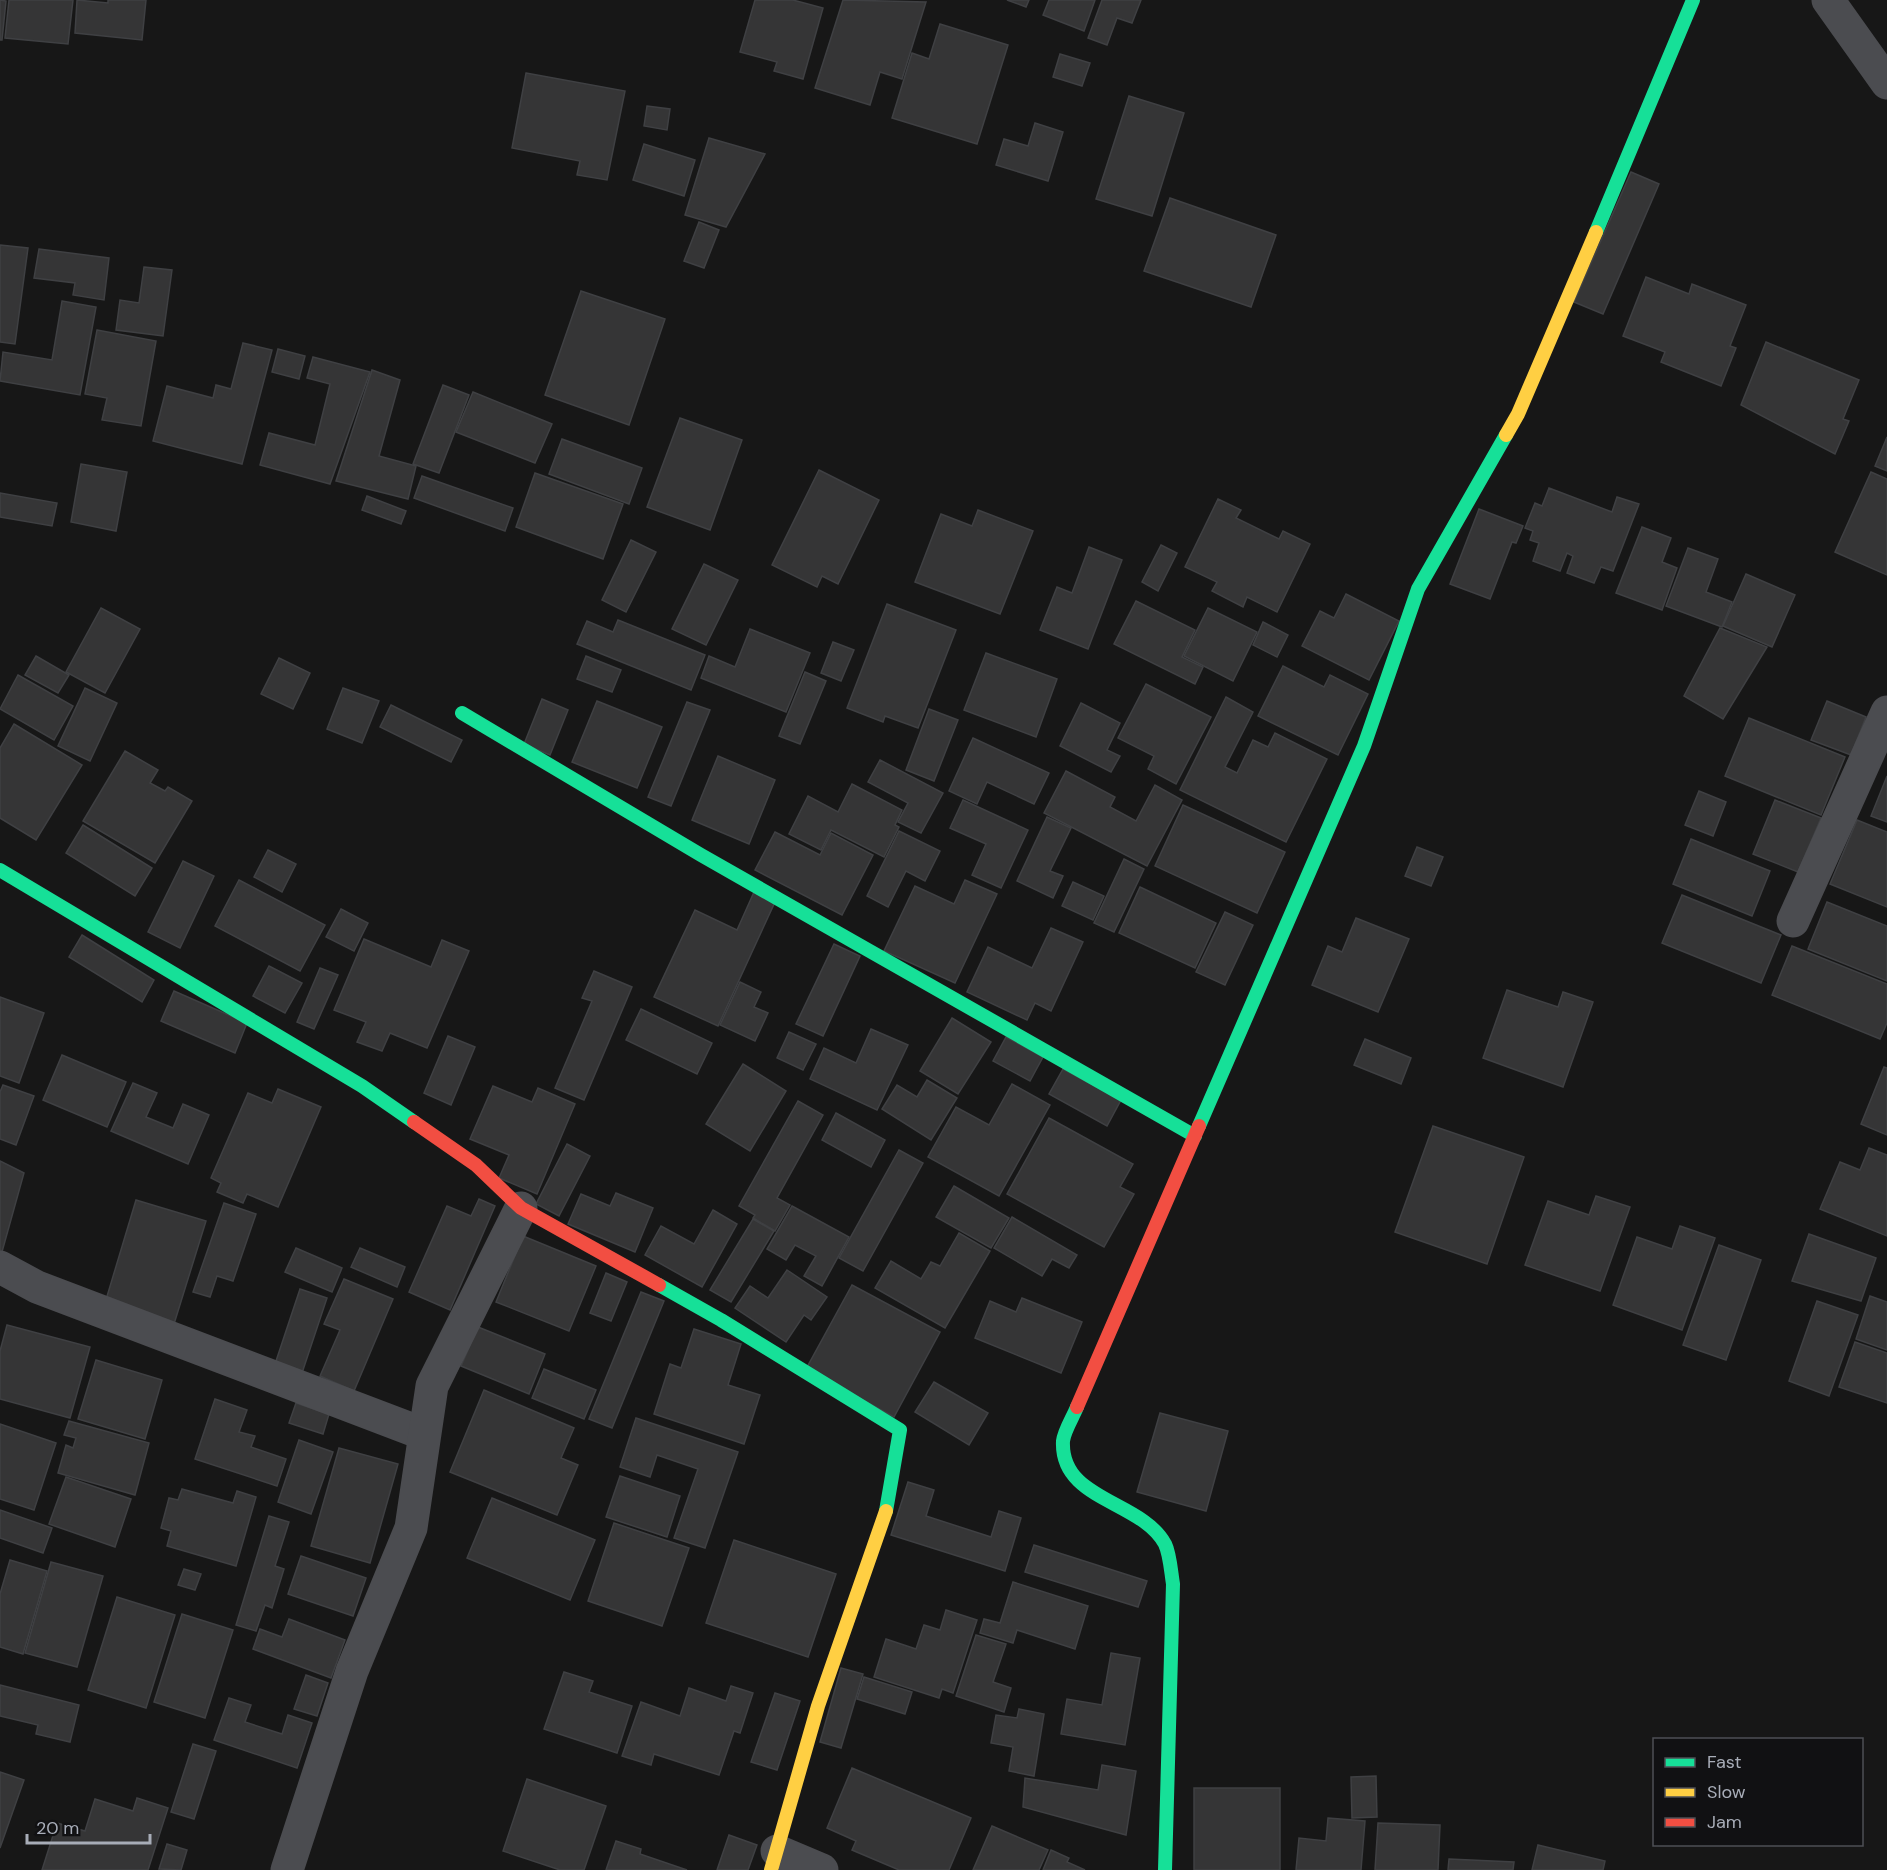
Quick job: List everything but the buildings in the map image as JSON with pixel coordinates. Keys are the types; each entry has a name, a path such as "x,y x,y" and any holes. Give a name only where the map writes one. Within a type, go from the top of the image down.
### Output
{"street":[{"path":"1166,1870 1173,1584 1165,1545 1144,1520 1084,1487 1067,1467 1063,1440 1364,746 1418,589 1518,414 1693,0"},
{"path":"1828,0 1887,82"},
{"path":"462,712 701,855 1195,1136"},
{"path":"1793,921 1887,712"},
{"path":"0,870 362,1086 476,1165 521,1208 721,1320 900,1430 888,1505 818,1706 774,1861 822,1870"},
{"path":"287,1870 352,1671 411,1528 432,1386 521,1208"},
{"path":"0,1267 37,1287 424,1434"}],"traffic: fast":[{"path":"1596,232 1693,0"},
{"path":"1199,1126 1364,746 1418,589 1506,435"},
{"path":"462,713 701,855 1195,1136"},
{"path":"0,870 362,1086 414,1122"},
{"path":"659,1285 721,1320 900,1430 886,1511"},
{"path":"1077,1407 1063,1441 1066,1461 1074,1476 1088,1488 1154,1529 1165,1544 1169,1558 1173,1584 1165,1870"}],"traffic: slow":[{"path":"1506,435 1518,414 1596,232"},
{"path":"771,1870 818,1706 886,1511"}],"traffic: jam":[{"path":"414,1122 476,1165 521,1208 659,1285"},
{"path":"1077,1407 1199,1126"}]}
